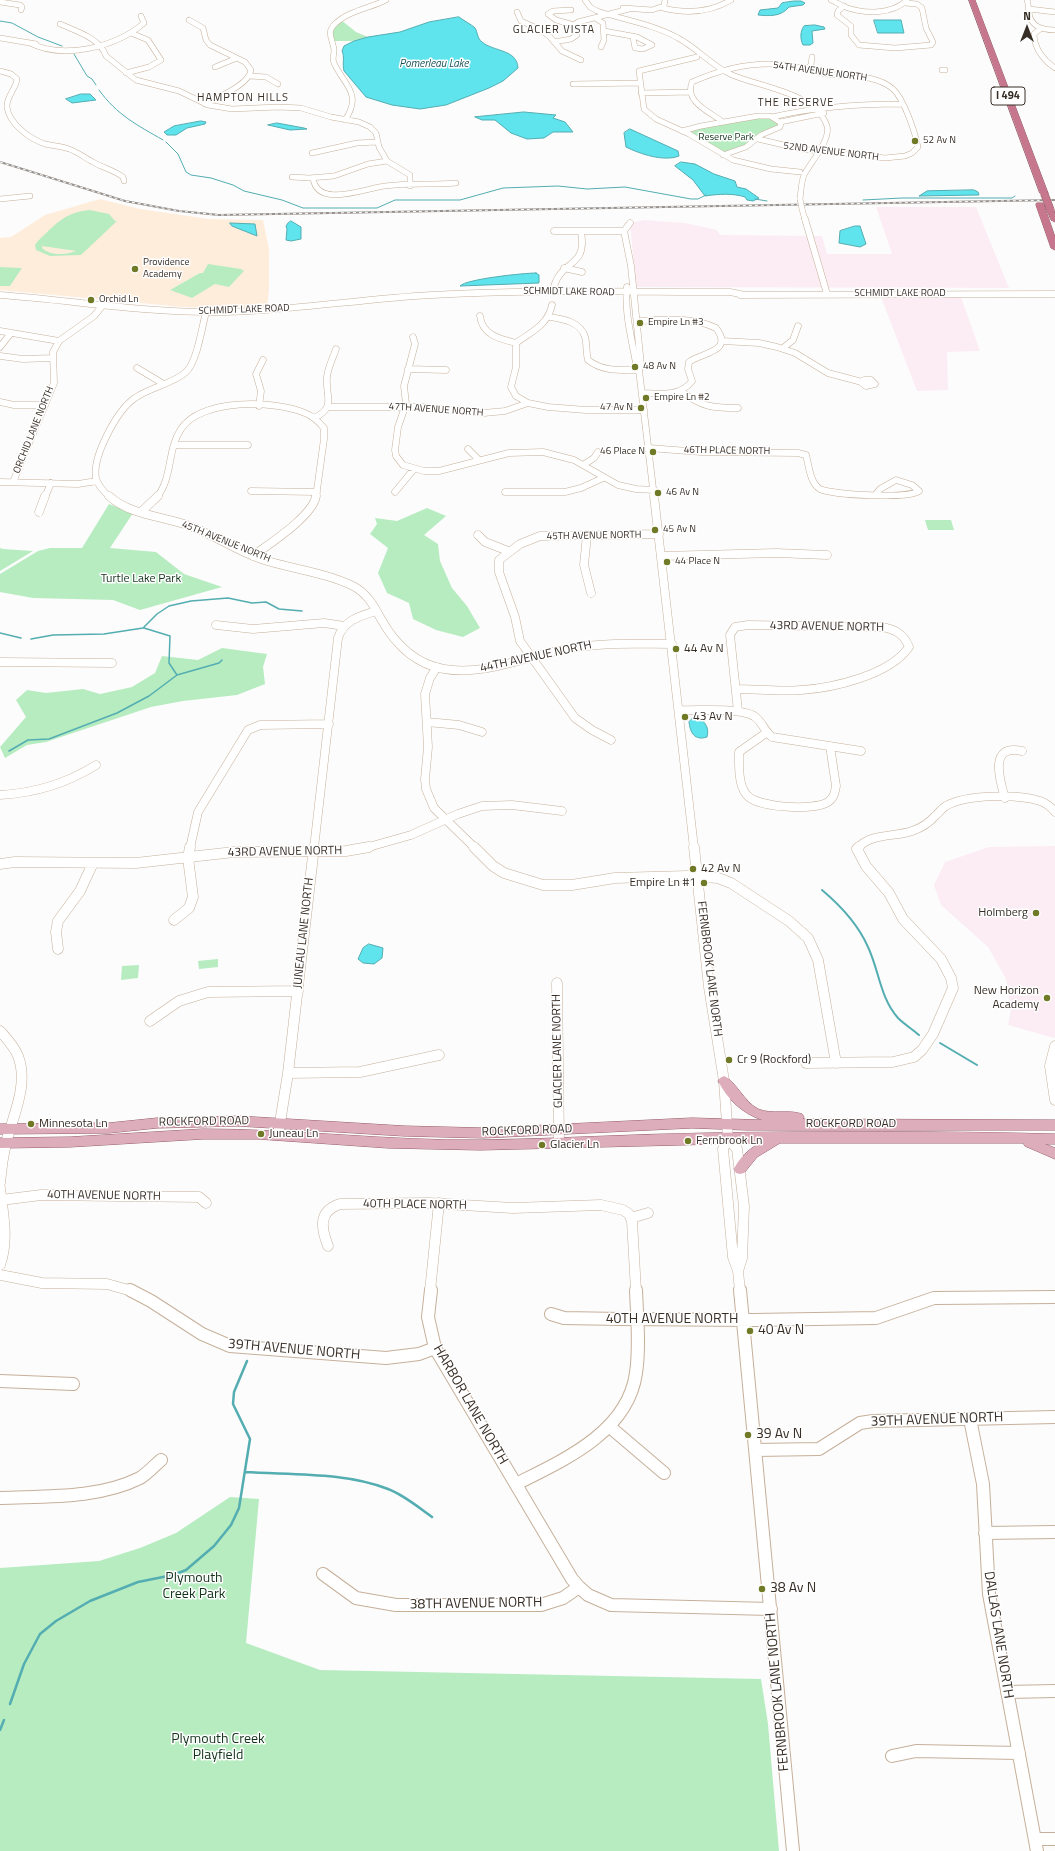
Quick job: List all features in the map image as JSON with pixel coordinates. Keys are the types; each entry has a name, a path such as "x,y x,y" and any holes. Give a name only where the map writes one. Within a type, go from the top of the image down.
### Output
{"highway":[{"path":"964,0 973,25"},
{"name":"I 494","path":"972,0 1055,220"},
{"name":"I 494","path":"1002,102 1005,110"},
{"name":"I 494","path":"1009,123 1024,163"},
{"path":"1038,202 1055,248"}],"main road":[{"path":"724,1081 737,1100 745,1108 757,1115 772,1117 831,1117 855,1124"},
{"name":"ROCKFORD ROAD","path":"5,1129 102,1128 200,1121 280,1122 404,1131 559,1136 1055,1139"},
{"name":"ROCKFORD ROAD","path":"3,1143 70,1142 177,1134 278,1135 405,1144 480,1145 692,1122 746,1125 1055,1125"},
{"path":"740,1168 753,1153 779,1138"},
{"path":"1017,1138 1038,1144 1055,1154"}],"street":[{"path":"345,120 352,110 352,92 334,65 330,29 334,23 343,18 386,0"},
{"path":"580,0 586,7 604,15 668,36 685,46 697,57 723,72 792,96 811,109 825,123 827,131 824,141 800,172 796,188 827,294"},
{"path":"585,0 590,7 604,15 656,29 678,38 723,72"},
{"path":"663,8 665,5 664,0"},
{"path":"571,10 553,11 548,14 556,20 574,24 629,9 652,10 663,8 681,11 702,11 718,8 731,0"},
{"path":"831,0 844,6 859,10 880,11 896,8 906,1 917,4 922,8 926,28 932,43 928,46 920,47 861,46 856,44 851,35 851,26 837,15 838,11 844,6"},
{"path":"1027,0 1030,5 1030,16 1035,26 1040,29 1055,30"},
{"path":"0,2 20,5 22,7 21,10"},
{"path":"1029,9 1055,12"},
{"path":"517,12 521,21 541,30 562,51 581,60"},
{"path":"0,38 57,49 84,47 112,41 131,33 140,28 144,23 141,16"},
{"path":"595,18 603,23 604,40 600,47"},
{"path":"189,20 205,30 207,33 206,40 210,45 249,65 251,70 250,76 244,82 205,104"},
{"path":"60,24 68,29 83,34 104,50 106,56 126,73 141,82 186,93 205,104 240,111 297,108 359,122 370,127 376,133 377,142 387,161 409,174 410,186"},
{"path":"554,42 571,39 577,35 574,24"},
{"path":"1040,29 1034,34 1033,38 1043,60 1055,68"},
{"path":"604,31 619,32 633,36"},
{"path":"126,73 148,68 161,60 159,55 153,51 149,45 148,40 131,33"},
{"path":"697,57 639,71 643,106 646,112 656,119 682,131 723,155 754,166 800,172"},
{"path":"807,69 811,65 812,57"},
{"path":"215,67 237,58"},
{"name":"54TH AVENUE NORTH","path":"691,92 690,84 692,82 747,66 765,64 788,65 825,73 862,77 877,81 894,90 903,107 918,147 913,153 906,156"},
{"path":"2,71 14,75 17,80 7,106 12,119 35,140 47,144 66,147 80,153 94,164 120,174 124,181"},
{"path":"250,76 266,77 278,84"},
{"path":"573,84 640,83"},
{"path":"641,93 691,92 701,108 723,122"},
{"path":"682,131 701,125 756,116 772,117 811,109 852,105 903,107"},
{"path":"0,107 7,106"},
{"path":"772,117 780,122 817,115 858,110 903,107"},
{"path":"800,199 802,181 815,151 821,128 817,115"},
{"path":"723,155 746,147 758,139 761,135 780,127 780,122"},
{"name":"52ND AVENUE NORTH","path":"758,139 789,147 815,151 883,158 906,156"},
{"path":"312,153 353,144 377,142"},
{"path":"292,178 313,178 341,174 368,164 387,161"},
{"path":"313,178 314,186 317,190 340,195 357,194 384,186 456,183"},
{"path":"0,199 30,196"},
{"path":"554,231 624,231 630,224"},
{"name":"FERNBROOK LANE NORTH","path":"624,231 626,244 624,247 630,294 634,358 636,368 639,370"},
{"path":"552,291 554,280 564,268 581,254 583,245 581,232"},
{"path":"564,268 582,272"},
{"name":"SCHMIDT LAKE ROAD","path":"0,295 162,311 206,312 266,310 398,297 552,291 731,297 745,295 827,294 1055,294"},
{"name":"SCHMIDT LAKE ROAD","path":"489,293 630,294"},
{"name":"FERNBROOK LANE NORTH","path":"630,294 636,321 641,366 639,370 672,644 709,987 724,1081 728,1138 723,1149 733,1257 738,1271 743,1320 793,1851"},
{"path":"0,331 59,341 94,316 103,305"},
{"path":"552,305 550,317 542,325 525,335 516,343 516,367 511,387 516,396 528,403 548,407 586,410 644,410"},
{"path":"0,482 78,484 98,481 96,469 117,415 135,397 186,372 192,364 206,312"},
{"path":"480,316 479,321 486,331 499,339 516,343"},
{"path":"550,317 566,320 581,330 585,338 588,360 593,367 609,370 639,370"},
{"path":"636,321 680,320 702,322 718,330 722,341"},
{"path":"783,348 793,340 798,326"},
{"path":"0,347 11,333"},
{"path":"412,337 415,344 404,386 406,398 405,407 398,427 395,450 399,461 403,464 414,469 424,471 439,471 509,453 532,451 554,454 583,465 603,478 626,488 654,490"},
{"name":"ORCHID LANE NORTH","path":"13,482 45,405 54,379 53,358 59,341"},
{"path":"722,341 755,342 783,348 803,357 825,372 846,379 862,382"},
{"path":"642,394 667,394 681,391 692,382 688,369 689,362 697,356 713,351 722,341"},
{"path":"314,418 327,412 329,394 327,374 336,349"},
{"path":"0,356 23,359 53,358"},
{"path":"259,406 261,391 256,374 263,360"},
{"path":"137,368 162,384"},
{"path":"408,368 446,370"},
{"path":"681,391 696,403 704,407 738,408"},
{"path":"0,402 19,405 45,405"},
{"name":"47TH AVENUE NORTH","path":"328,407 405,407 484,414 506,411 528,403"},
{"path":"142,512 164,488 181,428 189,420 202,412 219,408 259,406 288,408 302,412 314,418 324,428 325,434 315,502 300,520 253,556"},
{"path":"176,445 248,445"},
{"name":"46TH PLACE NORTH","path":"648,448 702,452 790,452 806,455 811,476 816,485 821,489 845,494 876,494"},
{"path":"468,449 478,460"},
{"path":"583,465 594,458 598,452"},
{"path":"395,492 414,469"},
{"path":"505,492 565,492 581,488 603,478"},
{"path":"896,480 919,491 915,494 876,494 880,489 896,480"},
{"name":"45TH AVENUE NORTH","path":"98,481 104,493 126,507 189,527 253,556 329,577 354,587 367,596 376,611"},
{"path":"39,512 51,483"},
{"path":"251,491 317,492"},
{"name":"45TH AVENUE NORTH","path":"508,551 529,539 540,536 659,534"},
{"path":"478,535 485,542 508,551 499,560 499,572 515,617 520,641 575,718 592,730 611,740"},
{"path":"587,535 584,564 591,593"},
{"path":"662,556 776,553 827,555"},
{"path":"216,625 253,629 320,623 344,626 355,618 376,611"},
{"name":"44TH AVENUE NORTH","path":"376,611 400,648 418,660 438,667 457,670 485,669 531,657 590,645 672,644"},
{"name":"43RD AVENUE NORTH","path":"736,689 801,690 872,675 902,658 907,653 909,648 904,636 898,631 881,627 748,625 735,627 730,635 738,711"},
{"name":"JUNEAU LANE NORTH","path":"278,1135 288,1073 298,991 338,638 344,626"},
{"path":"0,662 112,663"},
{"path":"438,667 426,686 425,694 428,722 426,789 434,808 484,859 504,873 516,878 543,885 572,885 630,877 697,877 725,880 789,921 808,938 818,960 836,1063"},
{"path":"679,710 745,712 755,717 766,733 779,738 861,751"},
{"path":"428,722 459,724 482,732"},
{"path":"174,920 189,908 193,897 194,891 188,858 198,812 248,730 260,725 329,724"},
{"path":"766,733 742,748 739,752 743,790 748,797 758,802 808,808 816,808 829,802 836,792 830,746"},
{"path":"1005,798 997,772 998,760 1007,751 1015,749 1022,751"},
{"path":"0,795 32,792 61,784 96,765"},
{"path":"806,1063 890,1062 908,1059 915,1056 923,1050 938,1022 953,988 949,971 903,919 890,893 867,867 858,849 863,841 908,833 927,824 946,805 974,798 1034,799 1048,805 1055,812"},
{"name":"43RD AVENUE NORTH","path":"0,864 15,862 154,862 234,852 313,852 359,850 418,832 473,808 493,805 562,811"},
{"path":"58,949 56,932 58,921 80,891 93,862"},
{"name":"GLACIER LANE NORTH","path":"557,984 559,1136"},
{"path":"150,1021 179,1001 208,992 298,991"},
{"path":"0,1031 10,1041 22,1065 20,1094 5,1129 0,1183"},
{"path":"1055,1046 1050,1066 1055,1100"},
{"path":"288,1073 360,1072 389,1067 439,1055"},
{"name":"FERNBROOK LANE NORTH","path":"728,1138 737,1149 744,1213 742,1258 738,1271"},
{"path":"0,1188 7,1240 4,1256 0,1265"},
{"name":"40TH AVENUE NORTH","path":"1,1200 35,1195 81,1195 200,1197 206,1203"},
{"name":"40TH PLACE NORTH","path":"328,1246 323,1236 322,1218 325,1212 334,1205 439,1204 502,1208 543,1208 591,1205 607,1206 623,1210 631,1218"},
{"name":"HARBOR LANE NORTH","path":"439,1204 428,1317 435,1348 572,1579 579,1587"},
{"path":"516,1484 585,1446 610,1427 625,1409 633,1391 637,1373 634,1236 631,1218 648,1213"},
{"name":"39TH AVENUE NORTH","path":"0,1275 34,1283 93,1284 123,1288 149,1300 214,1342 230,1346 386,1358 419,1354 435,1348"},
{"name":"40TH AVENUE NORTH","path":"551,1314 564,1318 637,1320 876,1318 934,1298 1055,1297"},
{"path":"0,1381 73,1384"},
{"name":"39TH AVENUE NORTH","path":"755,1450 819,1449 860,1423 873,1421 1055,1417"},
{"name":"DALLAS LANE NORTH","path":"970,1419 983,1484 989,1594 1036,1845"},
{"path":"610,1427 664,1473"},
{"path":"0,1498 68,1495 114,1487 140,1478 161,1460"},
{"path":"985,1533 1055,1532"},
{"name":"38TH AVENUE NORTH","path":"323,1574 356,1598 396,1605 541,1605 563,1598 579,1587"},
{"path":"579,1587 594,1598 611,1605 771,1609"},
{"path":"1007,1692 1055,1691"},
{"path":"892,1756 916,1752 1019,1753"},
{"path":"1036,1845 1055,1839"}],"shaded area":[{"name":"Providence Academy","path":"100,199 140,209 209,219 263,220 269,249 269,290 267,306 232,308 183,307 0,290 0,238 11,237 45,215"},
{"path":"876,207 976,207 1009,288 636,287 630,223 644,220 685,223 717,230 720,235 822,236 827,254 892,254"},
{"path":"881,297 961,297 980,351 947,352 948,390 917,391"},
{"path":"1055,846 1054,1038 1008,1025 1011,1009 1006,979 988,947 941,905 934,885 945,862 989,847"}],"green space":[{"path":"341,20 356,32 368,37 352,41 333,41 333,29"},
{"name":"Reserve Park","path":"766,116 781,124 757,140 726,154 682,131"},
{"path":"90,210 109,214 115,221 117,221 81,255 50,256 36,250 35,245 37,242 60,220 73,213","holes":["42,246 76,251 54,254 46,251 42,248"]},
{"path":"208,264 241,269 244,271 229,287 215,284 192,298 170,290 200,273 203,273"},
{"path":"0,267 22,268 10,286 0,286"},
{"name":"Turtle Lake Park","path":"109,504 133,513 110,548 156,552 184,574 222,587 140,610 113,600 33,598 0,592 0,574 38,551 50,548 82,548"},
{"path":"427,508 446,516 424,535 438,544 440,561 452,588 467,606 480,628 463,637 436,630 413,619 409,603 387,593 378,573 388,548 370,534 377,524 375,518 397,521"},
{"path":"925,520 951,520 954,530 928,530"},
{"path":"0,548 3,549 33,551 0,571"},
{"path":"222,648 267,654 263,667 265,684 237,695 183,701 151,707 46,742 27,745 5,758 0,747 26,717 16,700 27,690 46,693 83,689 100,694 132,687 155,673 162,656 198,660"},
{"path":"218,959 218,967 199,969 198,961"},
{"path":"139,965 138,978 121,980 122,966"},
{"name":"Plymouth Creek Playfield","path":"230,1497 259,1499 246,1643 320,1670 761,1679 768,1724 779,1851 0,1851 0,1568 99,1561 140,1548 176,1533"}],"water":[{"path":"801,1 805,3 803,5 789,7 779,14 771,16 758,15 760,10 778,8 782,3"},
{"name":"Pomerleau Lake","path":"459,17 475,28 479,39 482,42 514,57 518,68 503,81 489,88 446,105 420,109 392,105 366,97 344,71 342,51 344,46 354,41 368,37 400,32 429,22"},
{"path":"874,20 901,20 904,33 878,33"},
{"path":"815,25 824,27 825,29 812,31 813,43 810,45 803,45 801,35 804,26"},
{"path":"81,94 90,94 96,100 72,103 66,99"},
{"path":"524,112 556,115 553,118 565,122 573,132 553,132 544,138 527,139 511,133 495,120 482,120 475,117"},
{"path":"201,121 206,122 205,124 187,128 176,135 167,135 164,132 174,126"},
{"path":"277,123 307,129 290,130 268,125"},
{"path":"630,129 678,151 679,156 673,158 659,158 645,155 626,147 624,133"},
{"path":"681,162 695,164 714,174 735,181 737,187 746,189 759,198 753,201 747,200 745,197 730,194 705,196 693,180 675,166"},
{"path":"974,190 978,192 979,195 919,196 927,191"},
{"path":"291,221 301,227 301,239 291,241 286,240 286,226"},
{"path":"230,223 255,224 257,236 232,226"},
{"path":"855,226 860,226 866,244 860,247 839,243 840,231"},
{"path":"536,273 539,275 539,283 460,286 464,283 484,279 508,275"},
{"path":"694,717 701,720 707,727 707,737 699,738 692,733 689,722"},
{"path":"369,944 383,948 382,958 374,964 363,963 358,959 363,948"}],"waterway":[{"path":"0,21 12,23 38,37 62,46"},
{"path":"74,54 87,76 92,79 96,85"},
{"path":"99,90 120,113 163,140"},
{"path":"166,142 178,154 186,172 191,175 211,178 233,185 244,191 282,200 303,208 377,208 395,200 460,200 503,188 558,186 587,189 625,187 691,199 698,199 706,195"},
{"path":"863,200 902,198 1012,198 1015,196"},
{"path":"755,199 767,201"},
{"path":"31,639 53,635 104,634 143,628 157,614 169,606 191,601 228,598 252,603 266,602 279,609 302,611"},
{"path":"144,628 170,636 169,663 177,675"},
{"path":"0,633 21,638"},
{"path":"177,675 219,663 222,660"},
{"path":"9,751 28,740 49,739 117,713 149,696 177,675"},
{"path":"822,890 836,902 854,923 864,939 872,956 883,993 892,1010 900,1020 919,1035"},
{"path":"940,1043 977,1065"},
{"path":"10,1704 24,1664 40,1634 56,1621 90,1601 138,1582 173,1575 186,1570 214,1546 231,1525 239,1508 250,1439 233,1404 234,1392 247,1361"},
{"path":"245,1472 318,1475 371,1484 400,1494 432,1517"},
{"path":"0,1730 4,1720"}],"railway":[{"path":"0,162 125,201 179,211 219,215 1055,200"}],"place":[{"name":"52 Av N","path":"915,141"},
{"name":"Providence Academy","path":"135,269"},
{"name":"Orchid Ln","path":"91,300"},
{"name":"Empire Ln #3","path":"640,323"},
{"name":"48 Av N","path":"635,367"},
{"name":"Empire Ln #2","path":"646,398"},
{"name":"47 Av N","path":"641,408"},
{"name":"46 Place N","path":"653,452"},
{"name":"46 Av N","path":"658,493"},
{"name":"45 Av N","path":"655,530"},
{"name":"44 Place N","path":"667,562"},
{"name":"44 Av N","path":"676,649"},
{"name":"43 Av N","path":"685,717"},
{"name":"42 Av N","path":"693,869"},
{"name":"Empire Ln #1","path":"704,883"},
{"name":"Holmberg","path":"1036,913"},
{"name":"New Horizon Academy","path":"1047,998"},
{"name":"Cr 9 (Rockford)","path":"729,1060"},
{"name":"Minnesota Ln","path":"31,1124"},
{"name":"Juneau Ln","path":"261,1134"},
{"name":"Fernbrook Ln","path":"688,1141"},
{"name":"Glacier Ln","path":"542,1145"},
{"name":"40 Av N","path":"750,1331"},
{"name":"39 Av N","path":"748,1435"},
{"name":"38 Av N","path":"762,1589"}],"district":[{"name":"GLACIER VISTA","path":"554,30"},
{"name":"HAMPTON HILLS","path":"243,98"},
{"name":"THE RESERVE","path":"796,103"}],"park label":[{"name":"Plymouth Creek Park","path":"194,1588"}]}
